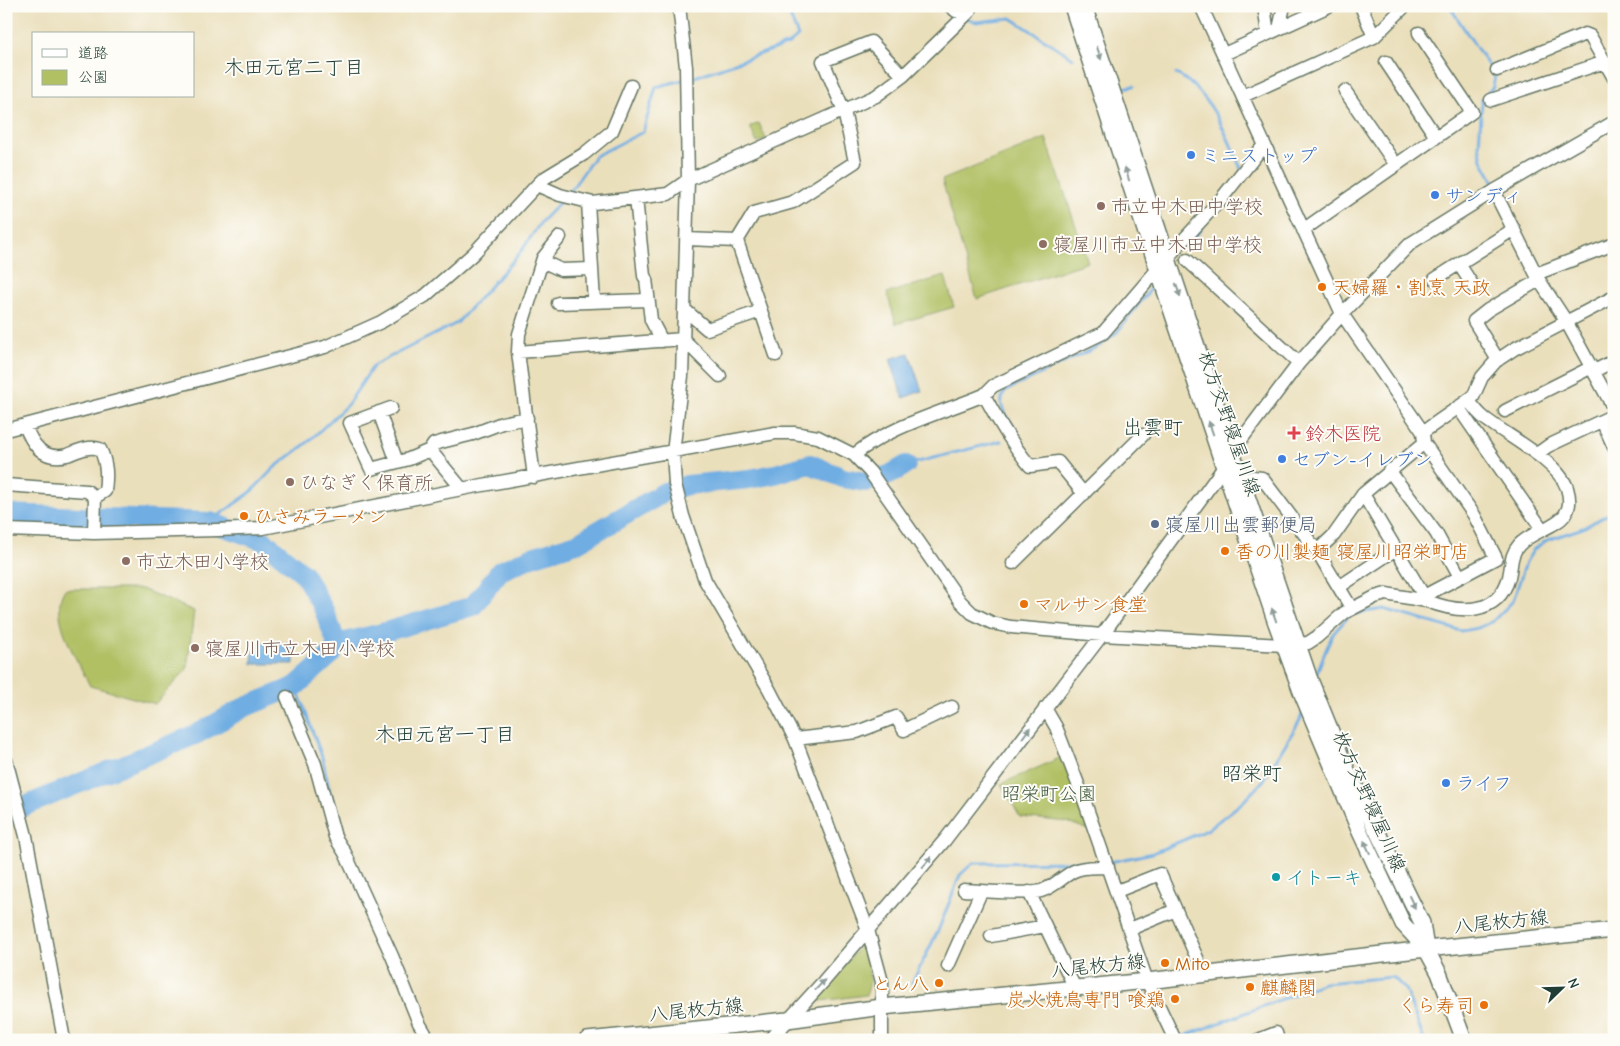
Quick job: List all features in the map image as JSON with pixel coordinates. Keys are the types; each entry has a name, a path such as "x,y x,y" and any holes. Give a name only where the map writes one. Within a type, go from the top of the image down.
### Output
{"main road":[{"name":"枚方交野寝屋川線","path":"1072,6 1242,481 1291,644 1302,694 1360,832 1403,924 1426,949 1439,973 1464,1040"},
{"name":"枚方交野寝屋川線","path":"1084,6 1224,467 1291,644 1309,677 1345,766 1422,923 1426,949"},
{"name":"八尾枚方線","path":"587,1040 1614,930"}],"street":[{"path":"679,6 686,80 688,180 682,376 673,452 676,490 705,580 769,689 795,739 868,930 882,982 882,1040"},
{"path":"537,185 566,196 593,203 668,194 688,180 876,96 903,76 966,14 956,11 950,6"},
{"path":"1201,6 1342,314 1474,515 1496,558 1460,577 1425,599"},
{"path":"1264,6 1274,32"},
{"path":"1274,32 1284,6"},
{"path":"1224,54 1329,6"},
{"path":"1361,6 1374,37"},
{"path":"1243,96 1374,37 1405,6"},
{"path":"1302,230 1472,112 1419,33"},
{"path":"1496,70 1585,34 1590,36 1614,78"},
{"path":"776,355 738,241 754,213 793,202 854,162 844,111 823,61 871,42 903,76"},
{"path":"1386,62 1436,137"},
{"path":"1491,100 1606,62"},
{"path":"6,430 326,347 381,322 425,296 473,254 543,179 584,154 612,131 631,86"},
{"path":"1345,91 1396,165"},
{"path":"770,1040 823,982 945,840 1102,634 1224,467 1232,452 1299,363 1342,314 1411,243 1494,191 1614,122"},
{"path":"854,455 869,443 902,427 984,396 993,386 1102,333 1222,198 1264,145"},
{"path":"1494,191 1538,277 1566,321 1614,409"},
{"path":"636,198 648,300 652,320 662,341"},
{"path":"588,202 594,302"},
{"path":"1435,280 1514,229"},
{"path":"534,476 518,352 519,334 542,261 560,236"},
{"path":"686,239 738,241"},
{"path":"1498,360 1474,322 1488,310 1538,277 1614,244"},
{"path":"1186,260 1299,363"},
{"path":"542,261 561,270 592,269"},
{"path":"1459,264 1475,289"},
{"path":"1317,550 1334,535 1363,494 1423,437 1473,396 1482,377 1498,360 1514,349 1614,297"},
{"path":"558,303 648,300"},
{"path":"684,309 707,329 761,311"},
{"path":"518,352 683,339"},
{"path":"683,339 720,376"},
{"path":"1505,411 1614,361"},
{"path":"984,396 1000,426 1030,466 1058,462 1084,494"},
{"path":"6,530 94,533 263,528 534,476 758,436 794,433 818,436 854,455 871,473 960,601 972,613 992,623 1011,627 1102,634 1291,644 1308,642 1317,637 1352,608 1386,594 1425,599 1456,609 1480,609 1495,601 1504,590 1514,552 1520,544 1542,529 1563,519 1570,501 1566,486 1561,478 1537,454 1463,403"},
{"path":"1463,403 1542,529"},
{"path":"398,462 385,410 350,423 371,469 398,462 430,450 434,444 473,434 502,423 527,418"},
{"path":"1537,454 1548,446 1614,416"},
{"path":"1602,421 1614,447"},
{"path":"24,425 30,439 41,452 52,456 65,455 88,448 100,449 107,473 106,492 94,497"},
{"path":"1013,564 1143,435"},
{"path":"430,450 462,489"},
{"path":"1389,470 1436,533 1460,577"},
{"path":"1242,481 1252,477 1262,478 1317,550 1352,608"},
{"path":"6,485 87,491 94,497 94,533"},
{"path":"1363,494 1425,599"},
{"path":"1339,587 1396,549"},
{"path":"287,697 315,764 334,836 345,853 392,956 419,1023 429,1040"},
{"path":"795,739 856,732 896,717 904,730 952,707"},
{"path":"1045,708 1056,727 1107,863 1147,981 1173,1036"},
{"path":"6,760 26,836 64,1040"},
{"path":"964,890 981,892 1039,892 1055,884 1073,871 1107,863"},
{"path":"1116,891 1160,874 1204,974"},
{"path":"948,966 981,892"},
{"path":"1029,892 1075,988"},
{"path":"1130,929 1176,910"},
{"path":"991,936 1045,926"},
{"path":"1258,1040 1276,1033 1278,1040"}],"green space":[{"path":"759,123 766,139 757,143 750,127"},
{"path":"1046,138 1088,262 977,299 942,180"},
{"path":"945,276 954,307 896,324 887,293"},
{"path":"65,589 142,589 194,611 187,669 155,704 90,686 66,638 62,625 60,600"},
{"name":"昭栄町公園","path":"1064,756 1092,831 1067,822 1020,817 1001,784"},
{"path":"862,944 869,976 866,995 813,1002"}],"water":[{"path":"909,353 922,391 903,398 890,359"},
{"path":"253,643 294,643 294,664 252,664"}],"waterway":[{"path":"689,79 789,44 798,36 786,6"},
{"path":"1450,7 1495,76 1493,87 1482,99 1479,146 1482,160 1495,184"},
{"path":"967,18 976,22 1011,18 1073,58"},
{"path":"1176,74 1188,81 1208,102 1230,143 1241,169"},
{"path":"569,193 595,156 643,132 656,87 683,80"},
{"path":"1123,88 1134,86"},
{"path":"210,522 251,492 274,468 307,443 348,404 374,365 457,323 520,253 541,222 563,199"},
{"path":"1186,248 1201,229"},
{"path":"1017,434 1002,407 1002,397 1005,391 1101,345 1117,332 1152,287"},
{"path":"906,465 1001,441"},
{"path":"6,814 197,734 243,708 296,686 332,654 337,644 473,606 500,571 532,557 577,543 665,492 687,485 749,479 775,474 810,464 843,478 866,482 889,475 906,465"},
{"path":"1353,614 1384,609 1461,631 1478,628 1493,621 1513,601 1526,562 1534,549 1547,540 1583,528 1614,511"},
{"path":"6,514 210,522 264,541 304,574 324,610 337,644"},
{"path":"1315,677 1332,635 1348,617"},
{"path":"296,686 323,760 343,839"},
{"path":"1110,862 1153,853 1207,830 1243,802 1263,781 1300,720 1303,711"},
{"path":"912,983 938,931 960,875 973,863 1084,862"},
{"path":"1177,1039 1324,983 1393,977 1405,989 1424,1040"}],"place":[{"name":"ミニストップ","path":"1191,155"},
{"name":"サンディ","path":"1435,195"},
{"name":"市立中木田中学校","path":"1101,206"},
{"name":"寝屋川市立中木田中学校","path":"1043,244"},
{"name":"天婦羅・割烹 天政","path":"1322,287"},
{"name":"鈴木医院","path":"1294,433"},
{"name":"セブン-イレブン","path":"1282,459"},
{"name":"ひなぎく保育所","path":"290,482"},
{"name":"ひさみラーメン","path":"244,516"},
{"name":"寝屋川出雲郵便局","path":"1155,524"},
{"name":"香の川製麺 寝屋川昭栄町店","path":"1225,551"},
{"name":"市立木田小学校","path":"126,561"},
{"name":"マルサン食堂","path":"1024,604"},
{"name":"寝屋川市立木田小学校","path":"195,648"},
{"name":"ライフ","path":"1446,783"},
{"name":"イトーキ","path":"1276,877"},
{"name":"Mito","path":"1165,963"},
{"name":"とん八","path":"939,983"},
{"name":"麒麟閣","path":"1250,987"},
{"name":"炭火焼鳥専門 喰鶏","path":"1175,999"},
{"name":"くら寿司","path":"1484,1005"}],"district":[{"name":"木田元宮二丁目","path":"294,67"},
{"name":"出雲町","path":"1153,427"},
{"name":"木田元宮一丁目","path":"445,734"},
{"name":"昭栄町","path":"1252,773"}]}
